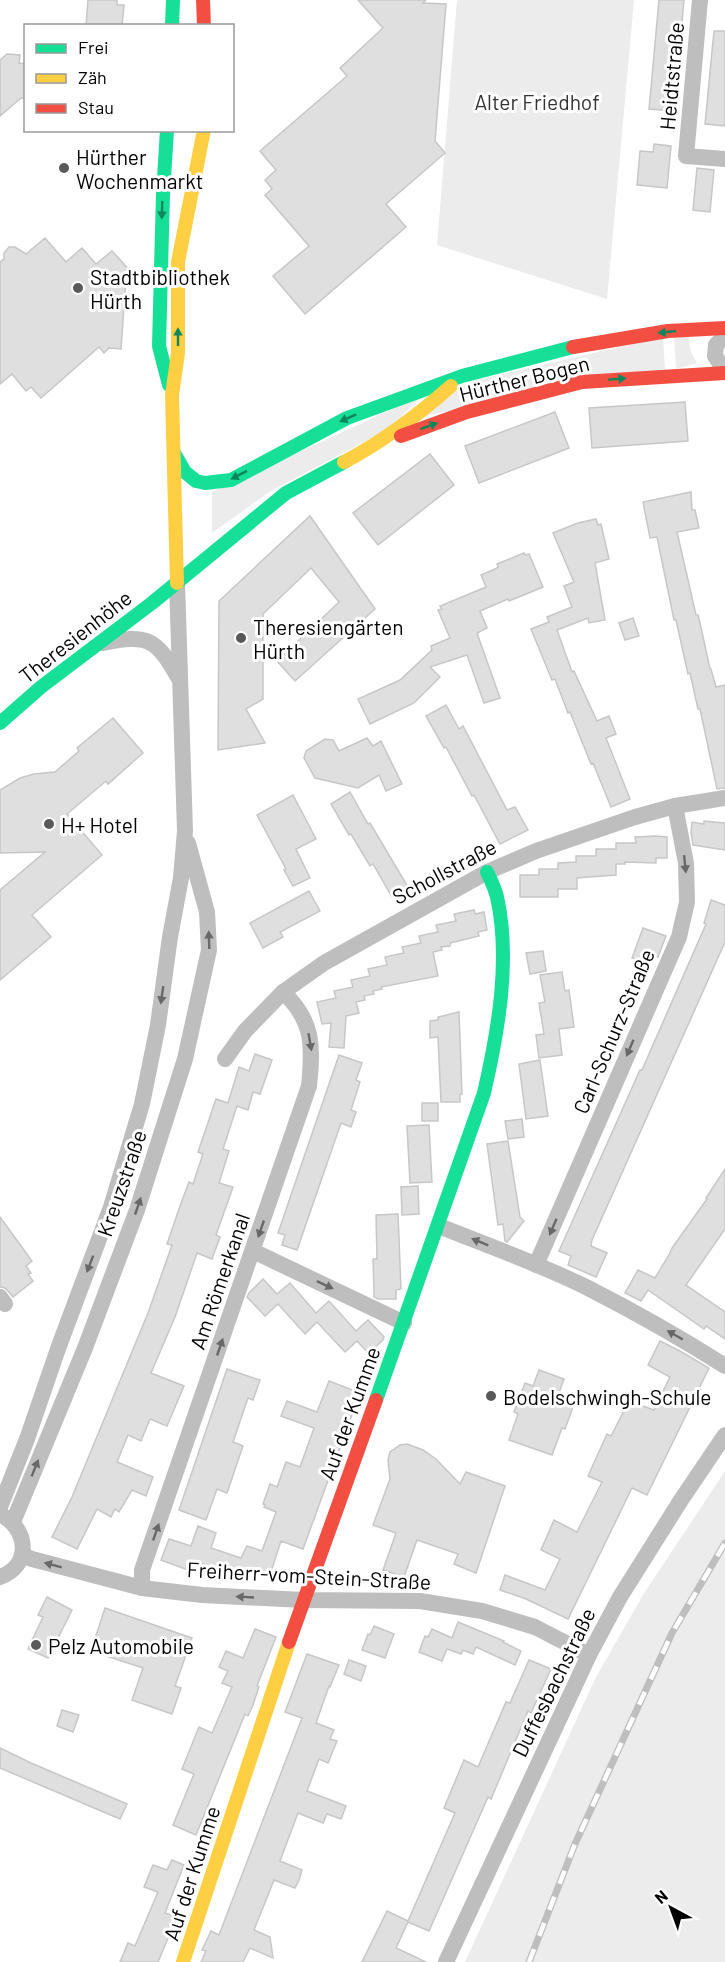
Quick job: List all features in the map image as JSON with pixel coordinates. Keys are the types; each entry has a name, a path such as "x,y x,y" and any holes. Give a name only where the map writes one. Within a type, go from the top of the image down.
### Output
{"street":[{"path":"172,0 172,24"},
{"path":"203,0 204,24"},
{"name":"Heidtstraße","path":"700,0 686,156 725,159"},
{"path":"167,132 159,346 172,395"},
{"path":"177,582 172,395 178,353 179,250 204,132"},
{"name":"Hürther Bogen","path":"174,453 185,472 196,481 205,483 231,480 347,418 462,376 580,345 668,331 725,328"},
{"path":"725,336 716,345 715,356 725,372"},
{"name":"Hürther Bogen","path":"374,446 467,412 582,382 725,372"},
{"name":"Hürther Bogen","path":"177,582 286,493 374,446 419,414 462,376"},
{"name":"Theresienhöhe","path":"0,723 41,687 177,582"},
{"name":"Kreuzstraße","path":"0,1507 111,1207 142,1104 158,1025 181,878 184,831 177,582"},
{"name":"Kreuzstraße","path":"97,644 129,638 148,641 166,656 180,681"},
{"name":"Schollstraße","path":"225,1059 245,1030 283,992 324,963 487,872 536,851 613,824 675,806 725,798"},
{"name":"Carl-Schurz-Straße","path":"536,1264 679,936 687,902 686,863 675,806"},
{"name":"Kreuzstraße","path":"6,1519 85,1348 137,1210 185,1059 209,950 207,912 184,831"},
{"name":"Auf der Kumme","path":"183,1962 303,1600 439,1226 484,1093 495,1046 502,983 502,926 497,895 487,872"},
{"name":"Am Römerkanal","path":"142,1588 142,1570 309,1086 313,1055 308,1028 297,1005 283,992"},
{"path":"439,1226 536,1264 587,1288 645,1318 725,1366"},
{"path":"253,1251 404,1323"},
{"name":"Duffesbachstraße","path":"446,1962 589,1655 626,1587 725,1434"},
{"path":"0,1577 14,1569 22,1555 21,1534 6,1519"},
{"name":"Freiherr-vom-Stein-Straße","path":"22,1555 142,1588 202,1595 303,1600 420,1601 482,1611 535,1627 589,1655"}],"green space":[{"name":"Alter Friedhof","path":"457,0 634,0 607,299 437,245"},
{"path":"674,336 688,336 691,352 697,363 676,369"},
{"path":"663,337 665,370 424,416 468,382"},
{"path":"423,395 390,428 269,492 212,533 212,492"},
{"path":"725,1471 725,1962 465,1962 596,1677 643,1595"}],"building":[{"path":"88,0 117,0 117,5 124,5 122,24 86,24"},
{"path":"358,0 426,0 423,3 446,4 435,141 445,153 386,204 406,227 305,314 273,276 309,246 265,195 272,189 265,180 276,170 260,151 347,76 340,68 383,28"},
{"path":"659,0 684,0 674,111 649,109"},
{"path":"714,31 725,31 725,126 705,124"},
{"path":"7,54 20,55 19,63 24,64 24,99 21,98 0,116 0,60"},
{"path":"654,144 671,146 667,188 637,185 640,151 653,152"},
{"path":"697,168 714,170 710,212 693,210"},
{"path":"45,238 66,262 82,248 96,264 112,251 132,273 126,278 121,349 109,348 104,353 99,347 41,398 31,387 26,391 12,374 0,384 0,262 4,259 4,253 9,247 15,247 26,254"},
{"path":"685,402 688,441 592,448 589,408"},
{"path":"555,412 569,448 479,483 465,446"},
{"path":"430,454 454,485 378,545 353,513"},
{"path":"691,492 692,510 695,510 699,528 677,532 710,669 716,687 725,685 725,788 717,789 700,709 698,709 690,673 688,674 676,620 674,620 657,537 650,538 643,502"},
{"name":"Theresiengärten Hürth","path":"310,516 375,609 295,681 277,661 339,602 311,568 263,614 263,699 246,709 265,743 218,750 219,601"},
{"path":"596,519 598,525 601,524 609,559 595,563 605,620 589,623 588,618 557,630 572,672 574,671 597,721 609,716 616,734 606,738 630,799 611,807 531,629 549,622 547,617 572,607 564,586 574,582 553,533"},
{"path":"524,553 529,554 543,587 480,611 487,628 477,633 500,698 484,703 467,655 430,667 440,677 414,703 370,724 358,699 400,680 432,650 431,646 450,638 438,610 442,609 440,606 486,587 481,575 498,567 497,564"},
{"path":"633,618 639,636 625,640 619,623"},
{"path":"446,705 459,729 463,726 507,810 515,807 528,830 500,844 474,795 472,796 446,747 444,748 426,716"},
{"name":"H+ Hotel","path":"113,718 143,753 108,784 106,781 67,814 102,855 32,915 51,937 0,980 0,890 45,852 0,853 0,790 20,778 55,772 79,751 77,748"},
{"path":"367,738 373,746 381,741 402,784 386,791 379,775 358,788 315,778 304,758 306,751 325,739 333,740 339,751"},
{"path":"350,792 408,887 392,897 373,864 370,866 331,804"},
{"path":"293,795 316,839 296,849 310,878 293,886 257,815"},
{"path":"704,821 725,823 725,850 693,845 692,822 704,824"},
{"path":"635,837 667,837 667,858 656,858 656,863 616,864 616,875 577,878 577,889 558,889 558,897 520,897 520,875 539,875 539,869 558,869 558,863 576,862 576,856 596,856 596,849 616,849 616,843 636,843"},
{"path":"309,891 320,911 280,932 283,937 263,948 250,923"},
{"path":"711,900 725,905 725,942 592,1240 591,1246 607,1253 596,1277 568,1265 571,1256 559,1251 706,924 704,923"},
{"path":"474,910 475,914 484,912 487,930 478,932 479,936 450,943 450,946 441,947 442,950 433,952 438,976 381,987 382,989 373,991 374,994 364,996 365,1000 356,1002 359,1013 346,1016 344,1048 329,1047 331,1023 322,1024 317,1002 336,998 334,991 353,987 351,980 370,976 368,969 387,965 385,957 404,953 402,947 421,943 419,936 438,932 436,925 456,921 454,914"},
{"path":"643,928 666,936 658,957 649,954 646,962 632,958"},
{"path":"543,951 546,971 530,974 526,953"},
{"path":"562,972 565,991 569,990 574,1027 559,1029 562,1055 539,1058 536,1035 544,1034 539,1003 545,1002 540,975"},
{"path":"459,1012 462,1094 460,1094 460,1102 441,1102 438,1037 430,1038 430,1021"},
{"path":"255,1054 272,1060 260,1094 253,1092 248,1110 237,1106 223,1149 229,1151 219,1183 233,1187 216,1235 220,1237 212,1259 197,1253 175,1317 151,1373 184,1386 167,1426 150,1419 141,1441 128,1435 117,1462 153,1477 146,1496 132,1490 119,1512 115,1509 111,1517 97,1509 77,1549 52,1537 72,1497 148,1313 172,1245 167,1244 180,1206 189,1182 193,1184 203,1154 198,1152 216,1099 228,1103 239,1067 249,1071"},
{"path":"339,1055 362,1063 356,1080 360,1082 351,1110 356,1112 351,1127 341,1123 297,1250 282,1245 285,1235 278,1233"},
{"path":"540,1060 548,1116 526,1119 519,1064"},
{"path":"422,1103 438,1103 438,1121 422,1121"},
{"path":"522,1119 524,1137 508,1139 505,1121"},
{"path":"429,1125 432,1182 410,1183 407,1126"},
{"path":"508,1141 520,1217 524,1221 507,1242 503,1224 498,1225 487,1144"},
{"path":"725,1169 725,1229 686,1285 725,1312 725,1339 706,1326 704,1329 648,1290 641,1301 625,1293 638,1270 655,1278 672,1248"},
{"path":"418,1186 419,1214 402,1215 401,1187"},
{"path":"398,1214 401,1289 396,1290 396,1299 378,1299 374,1297 373,1259 377,1259 376,1215"},
{"path":"0,1217 32,1261 26,1266 33,1281 13,1297 5,1288 0,1287"},
{"path":"263,1279 277,1294 290,1283 316,1313 329,1301 356,1331 368,1320 384,1337 383,1340 368,1353 357,1341 345,1352 317,1322 305,1334 278,1304 265,1316 247,1297"},
{"path":"660,1341 709,1368 647,1495 632,1488 568,1619 526,1599 500,1590 505,1575 545,1590 560,1559 541,1550 554,1520 577,1532 602,1482 588,1476 607,1434 611,1436 629,1401 654,1410 670,1377 648,1365"},
{"path":"227,1369 260,1380 253,1400 248,1398 233,1442 243,1446 227,1493 217,1489 206,1520 179,1510"},
{"path":"539,1370 564,1379 558,1396 575,1401 552,1455 509,1440 518,1414 514,1412 525,1383 533,1386"},
{"path":"329,1381 360,1393 303,1549 281,1541 269,1578 238,1567 236,1575 191,1562 188,1570 161,1560 169,1539 191,1546 198,1526 216,1533 211,1548 241,1558 247,1546 262,1551 276,1512 264,1507 263,1504 270,1484 277,1487 286,1462 300,1467 314,1428 281,1416 287,1401 317,1412"},
{"path":"407,1444 423,1450 436,1459 460,1484 466,1472 505,1486 476,1573 454,1564 458,1554 417,1540 404,1577 383,1570 396,1533 373,1525 390,1479 388,1460 390,1452 400,1445"},
{"path":"47,1597 72,1610 48,1658 28,1649 43,1617 38,1615"},
{"path":"105,1608 192,1638 175,1686 181,1688 172,1714 132,1700 143,1668 91,1651"},
{"path":"458,1622 504,1641 521,1651 515,1665 476,1647 473,1654 463,1650 461,1654 447,1649 442,1661 419,1652 425,1636 428,1637 432,1629 452,1638"},
{"path":"374,1626 394,1634 385,1658 362,1650"},
{"path":"255,1629 276,1637 257,1686 259,1687 253,1705 248,1716 245,1714 196,1835 173,1825 194,1774 182,1769 199,1727 212,1733 232,1687 222,1683 228,1671 219,1667 226,1651 243,1658"},
{"path":"307,1654 339,1665 316,1723 334,1730 330,1739 337,1741 328,1763 319,1759 307,1791 346,1806 341,1819 327,1814 323,1823 298,1813 280,1861 302,1870 299,1880 295,1888 274,1880 254,1930 270,1937 273,1958 250,1948 243,1962 201,1962 206,1951 202,1950 211,1931 219,1935 302,1718 285,1712"},
{"path":"349,1660 366,1666 361,1681 344,1674"},
{"path":"529,1660 551,1669 531,1713 528,1711 491,1799 488,1797 429,1931 408,1922 396,1948 426,1962 362,1962 387,1911 408,1921 455,1813 444,1808 464,1760 478,1767 506,1702 510,1703"},
{"path":"62,1710 79,1715 73,1732 57,1726"},
{"path":"0,1748 127,1804 120,1819 0,1768"},
{"path":"172,1860 184,1865 165,1913 177,1917 158,1962 120,1962 128,1943 135,1946 158,1892 144,1887 153,1865 167,1870"}],"railway":[{"path":"529,1962 575,1844 672,1633 725,1543"}],"traffic: fast":[{"path":"172,24 173,0"},
{"path":"167,132 159,346 169,385"},
{"path":"174,453 185,472 196,481 205,483 231,480 347,418 462,376 573,347"},
{"path":"0,723 41,687 152,603 286,493 344,462"},
{"path":"376,1400 484,1093 489,1070 501,996 503,946 497,897 487,872"}],"traffic: slow":[{"path":"177,583 172,395 178,353 178,262 204,132"},
{"path":"344,462 400,427 451,386"},
{"path":"183,1962 289,1642"}],"traffic: jam":[{"path":"203,0 204,24"},
{"path":"573,347 668,331 725,328"},
{"path":"401,436 467,412 582,382 725,373"},
{"path":"289,1642 376,1400"}],"place":[{"name":"Hürther Wochenmarkt","path":"64,168"},
{"name":"Stadtbibliothek Hürth","path":"78,288"},
{"name":"Theresiengärten Hürth","path":"241,638"},
{"name":"H+ Hotel","path":"49,824"},
{"name":"Bodelschwingh-Schule","path":"491,1396"},
{"name":"Pelz Automobile","path":"36,1645"}]}
